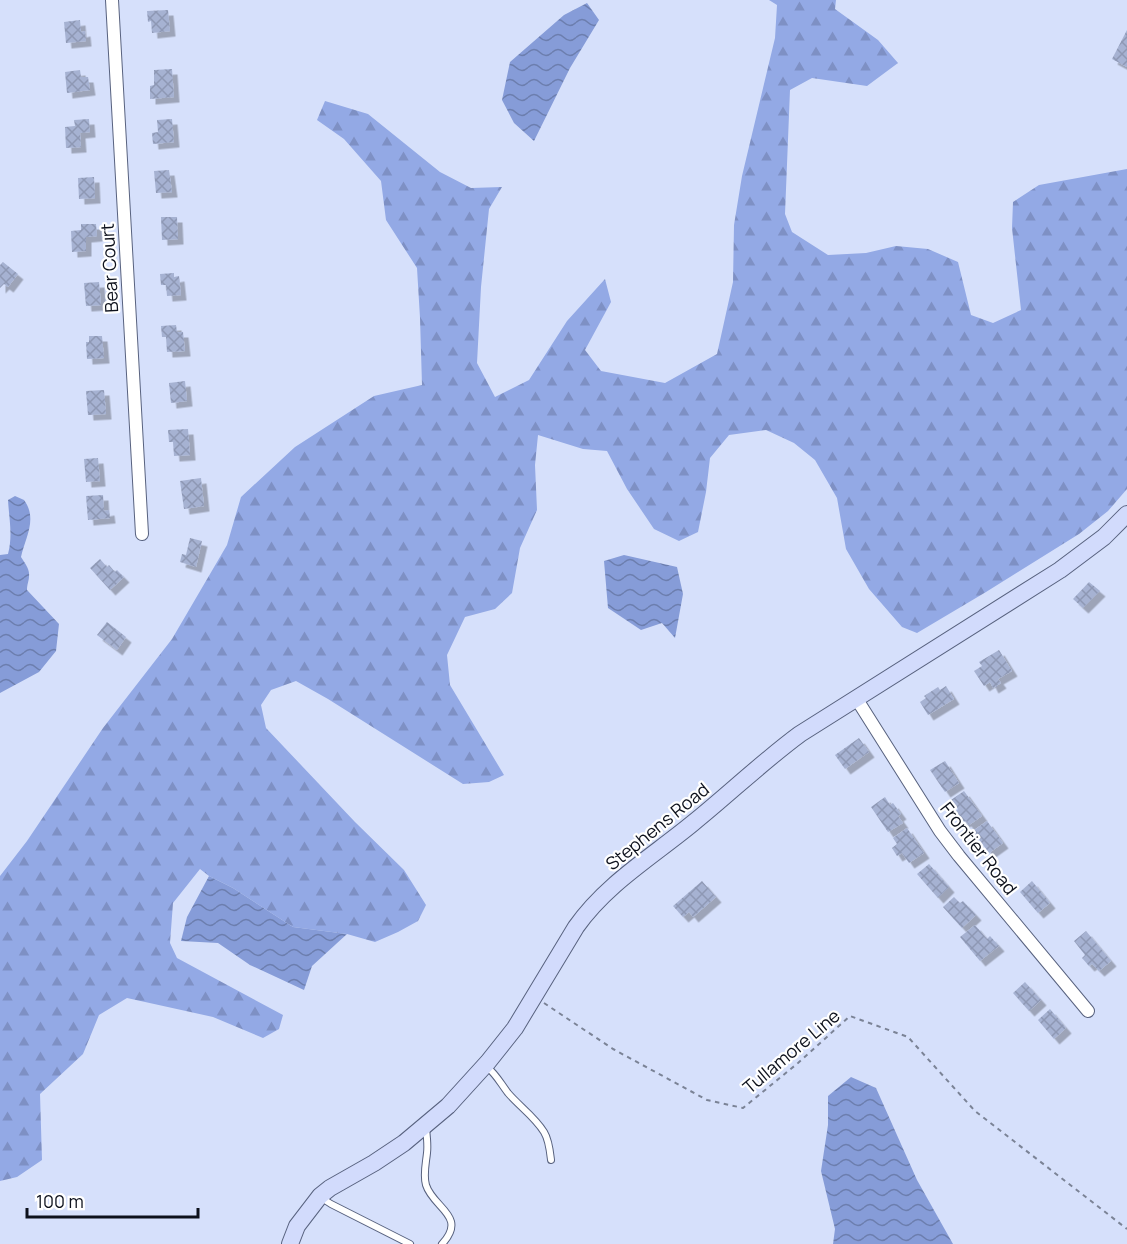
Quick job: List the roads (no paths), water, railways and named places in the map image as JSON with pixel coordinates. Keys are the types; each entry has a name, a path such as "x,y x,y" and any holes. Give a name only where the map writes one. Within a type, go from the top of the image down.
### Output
{"main road":[{"name":"Stephens Road","path":"290,1244 297,1226 320,1196 374,1163 426,1126 485,1066 515,1028 576,927 606,892 694,823 779,749 1060,570 1104,537 1127,514"}],"street":[{"name":"Bear Court","path":"112,0 142,534"},
{"name":"Frontier Road","path":"856,698 940,831 1088,1011"}],"lane":[{"path":"485,1066 493,1072 509,1095 544,1132 551,1160"},
{"path":"426,1126 428,1150 425,1184 446,1212 452,1227 450,1236 442,1244"},
{"path":"320,1196 331,1204 410,1244"}],"water":[{"path":"587,3 599,20 570,68 534,141 514,123 502,100 510,62 564,15"},
{"path":"15,496 24,500 30,514 29,528 21,557 29,573 27,590 59,624 56,651 39,672 0,693 0,555 8,554 10,534 8,500"},
{"path":"624,555 677,567 683,594 675,638 662,623 641,630 608,608 604,561"},
{"path":"209,876 233,888 293,927 347,934 312,966 304,990 250,965 218,943 181,941 187,917"},
{"path":"851,1077 876,1088 917,1180 953,1244 833,1244 835,1229 821,1171 828,1125 828,1096"}]}
